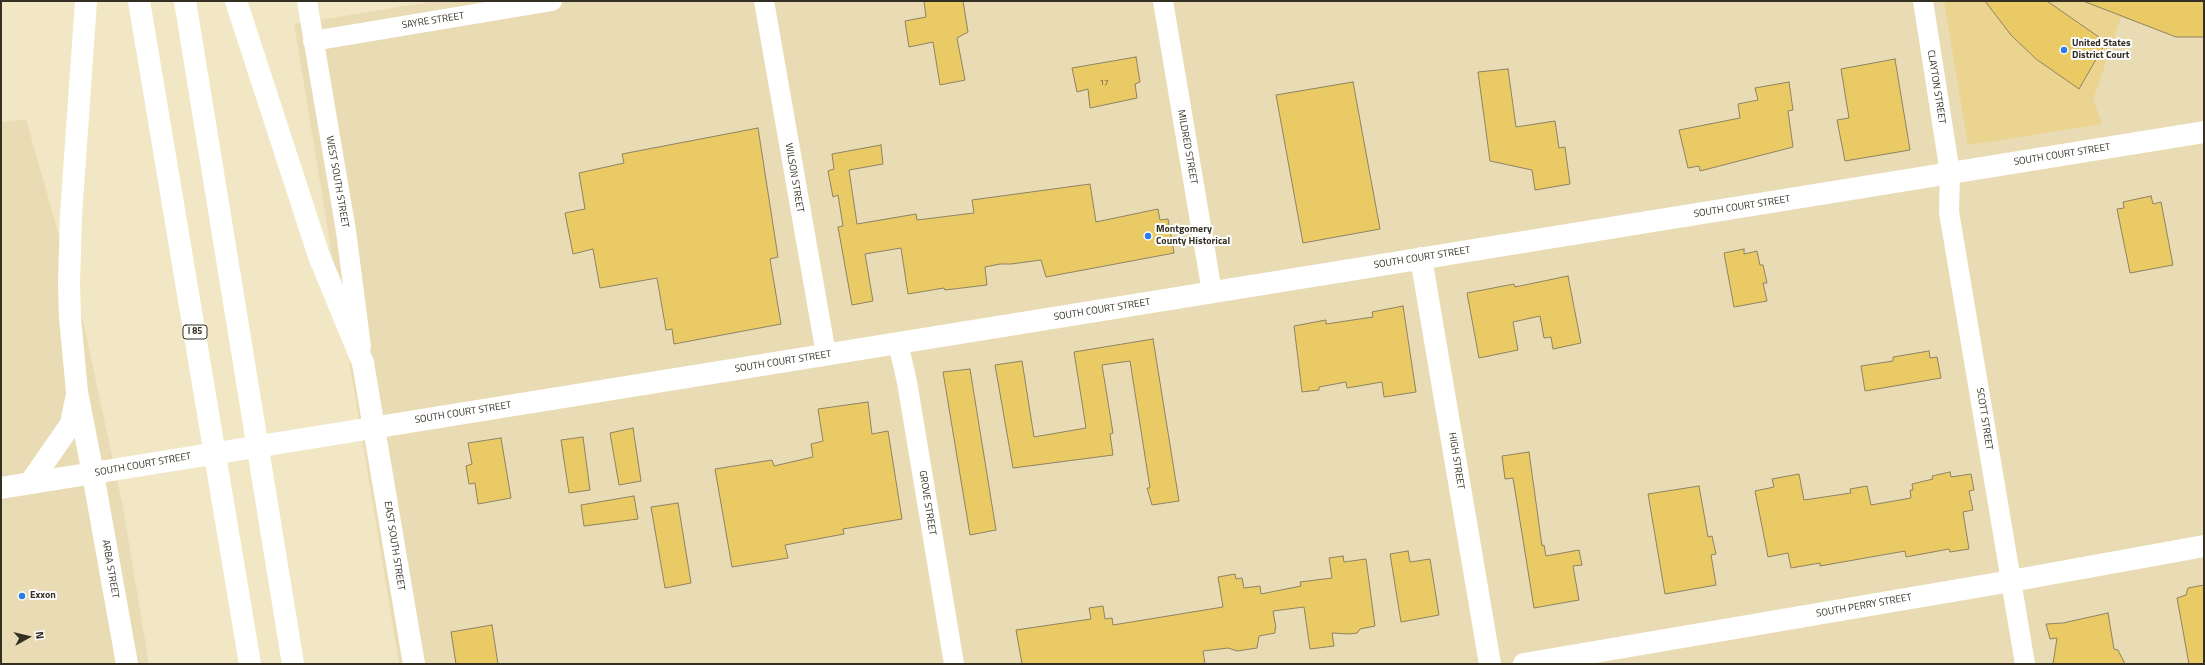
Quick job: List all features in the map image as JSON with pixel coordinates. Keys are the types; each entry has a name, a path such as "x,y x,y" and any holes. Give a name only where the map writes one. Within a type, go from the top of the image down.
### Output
{"main road":[{"path":"30,483 71,424 77,392 70,318 69,282 71,215 86,1"},
{"name":"I 85","path":"139,1 250,664"},
{"path":"185,1 293,664"},
{"name":"EAST SOUTH STREET","path":"236,1 319,256 363,363 414,664"},
{"name":"SOUTH COURT STREET","path":"1,488 2204,132"},
{"name":"HIGH STREET","path":"1421,258 1490,664"},
{"name":"ARBA STREET","path":"77,392 127,664"},
{"name":"SOUTH PERRY STREET","path":"1524,664 2011,581 2204,546"}],"street":[{"name":"WEST SOUTH STREET","path":"307,1 346,230 363,363"},
{"name":"SAYRE STREET","path":"313,41 552,1"},
{"name":"WILSON STREET","path":"764,1 826,354"},
{"name":"MILDRED STREET","path":"1163,1 1212,292"},
{"name":"CLAYTON STREET","path":"1923,1 1950,173"},
{"name":"SCOTT STREET","path":"1950,173 1949,212 2025,664"},
{"name":"GROVE STREET","path":"898,343 907,382 954,664"}],"shaded area":[{"path":"436,1 2204,1 2204,664 399,664 294,24"},
{"path":"1944,1 2204,1 2204,37 2176,37 2121,17 2093,100 2102,124 1968,145"},
{"path":"26,119 83,321 123,507 149,664 1,664 1,122"}],"building":[{"path":"924,1 963,1 968,32 957,38 965,80 940,85 933,42 909,47 905,21 926,17"},
{"name":"United States District Court","path":"1985,1 2047,1 2106,42 2079,89 2036,59 2011,35"},
{"name":"United States District Court","path":"2083,1 2204,1 2204,37 2176,37"},
{"path":"1136,57 1140,82 1135,84 1137,98 1090,108 1088,89 1077,92 1072,68"},
{"path":"1895,59 1910,150 1845,161 1837,120 1849,118 1841,69"},
{"path":"1508,69 1516,127 1555,121 1559,148 1565,147 1570,184 1535,190 1532,170 1490,161 1478,72"},
{"path":"1353,82 1380,229 1303,243 1276,95"},
{"path":"1789,82 1793,110 1788,111 1793,147 1700,171 1699,166 1688,168 1679,130 1740,118 1738,104 1758,100 1755,88"},
{"path":"758,128 778,257 770,259 781,324 674,344 672,329 666,330 657,278 600,288 593,249 573,254 565,213 585,209 579,173 624,163 622,154"},
{"path":"881,145 883,164 849,170 857,224 916,214 917,220 974,213 972,200 1090,184 1096,222 1158,209 1160,220 1168,219 1174,253 1046,277 1041,260 1000,264 985,267 987,285 945,290 944,288 908,294 901,248 865,254 873,301 852,305 838,227 843,226 838,195 833,197 828,171 834,169 832,154"},
{"path":"2151,196 2153,204 2161,202 2173,265 2130,273 2117,209 2124,208 2123,202"},
{"path":"1744,249 1744,254 1757,251 1760,265 1763,265 1767,283 1763,283 1767,301 1734,307 1724,253"},
{"path":"1568,276 1581,343 1553,349 1551,337 1544,338 1540,316 1513,322 1518,350 1479,358 1467,293 1514,284 1515,287"},
{"path":"1403,306 1416,392 1384,397 1382,382 1347,388 1346,382 1319,387 1319,390 1302,392 1294,326 1326,320 1326,324 1373,317 1372,312"},
{"path":"1153,339 1179,501 1152,505 1147,488 1150,488 1130,361 1102,365 1113,433 1110,434 1113,455 1013,468 995,365 1022,361 1034,437 1086,428 1074,352"},
{"path":"1929,351 1930,358 1937,357 1941,378 1865,391 1861,366 1893,361 1893,357"},
{"path":"970,369 996,530 970,535 943,372"},
{"path":"868,402 872,434 888,431 902,519 843,529 844,534 785,545 788,558 732,567 715,469 772,460 774,466 813,457 811,444 823,441 818,409"},
{"path":"633,428 641,481 619,485 610,433"},
{"path":"583,437 590,490 569,493 561,440"},
{"path":"501,438 511,498 478,504 475,483 469,484 466,466 472,464 468,443"},
{"path":"1529,452 1542,546 1544,545 1546,556 1579,550 1582,565 1573,566 1579,600 1534,608 1513,478 1505,479 1502,456"},
{"path":"1950,472 1951,477 1971,474 1974,490 1969,491 1973,510 1963,512 1969,549 1950,552 1949,549 1906,557 1905,551 1820,566 1820,563 1791,568 1788,553 1768,557 1755,491 1774,487 1772,479 1799,474 1804,500 1851,493 1850,489 1867,486 1871,505 1911,498 1910,490 1913,490 1912,484 1933,479 1932,476"},
{"path":"1699,486 1708,537 1712,536 1716,554 1711,555 1716,585 1665,594 1648,494"},
{"path":"634,496 638,519 584,526 581,505"},
{"path":"678,503 691,583 665,588 651,507"},
{"path":"1408,551 1410,562 1430,559 1439,615 1401,622 1390,554"},
{"path":"1343,556 1344,562 1366,559 1375,626 1360,629 1357,633 1332,633 1334,646 1310,649 1304,607 1273,611 1276,628 1275,633 1259,636 1257,648 1237,651 1228,648 1203,651 1205,664 1022,664 1016,630 1091,619 1089,608 1103,606 1105,619 1112,618 1113,625 1223,607 1218,577 1235,574 1236,579 1242,578 1244,588 1260,586 1261,594 1301,586 1300,582 1332,578 1329,558"},
{"path":"2204,585 2204,664 2189,664 2177,598 2186,595 2188,588"},
{"path":"2108,613 2114,649 2118,650 2125,664 2053,664 2057,638 2050,639 2046,624 2063,623"},
{"path":"492,625 498,664 456,664 451,632"}],"place":[{"name":"United States District Court","path":"2064,50"},
{"name":"Montgomery County Historical","path":"1148,236"},
{"name":"Exxon","path":"22,596"}]}
